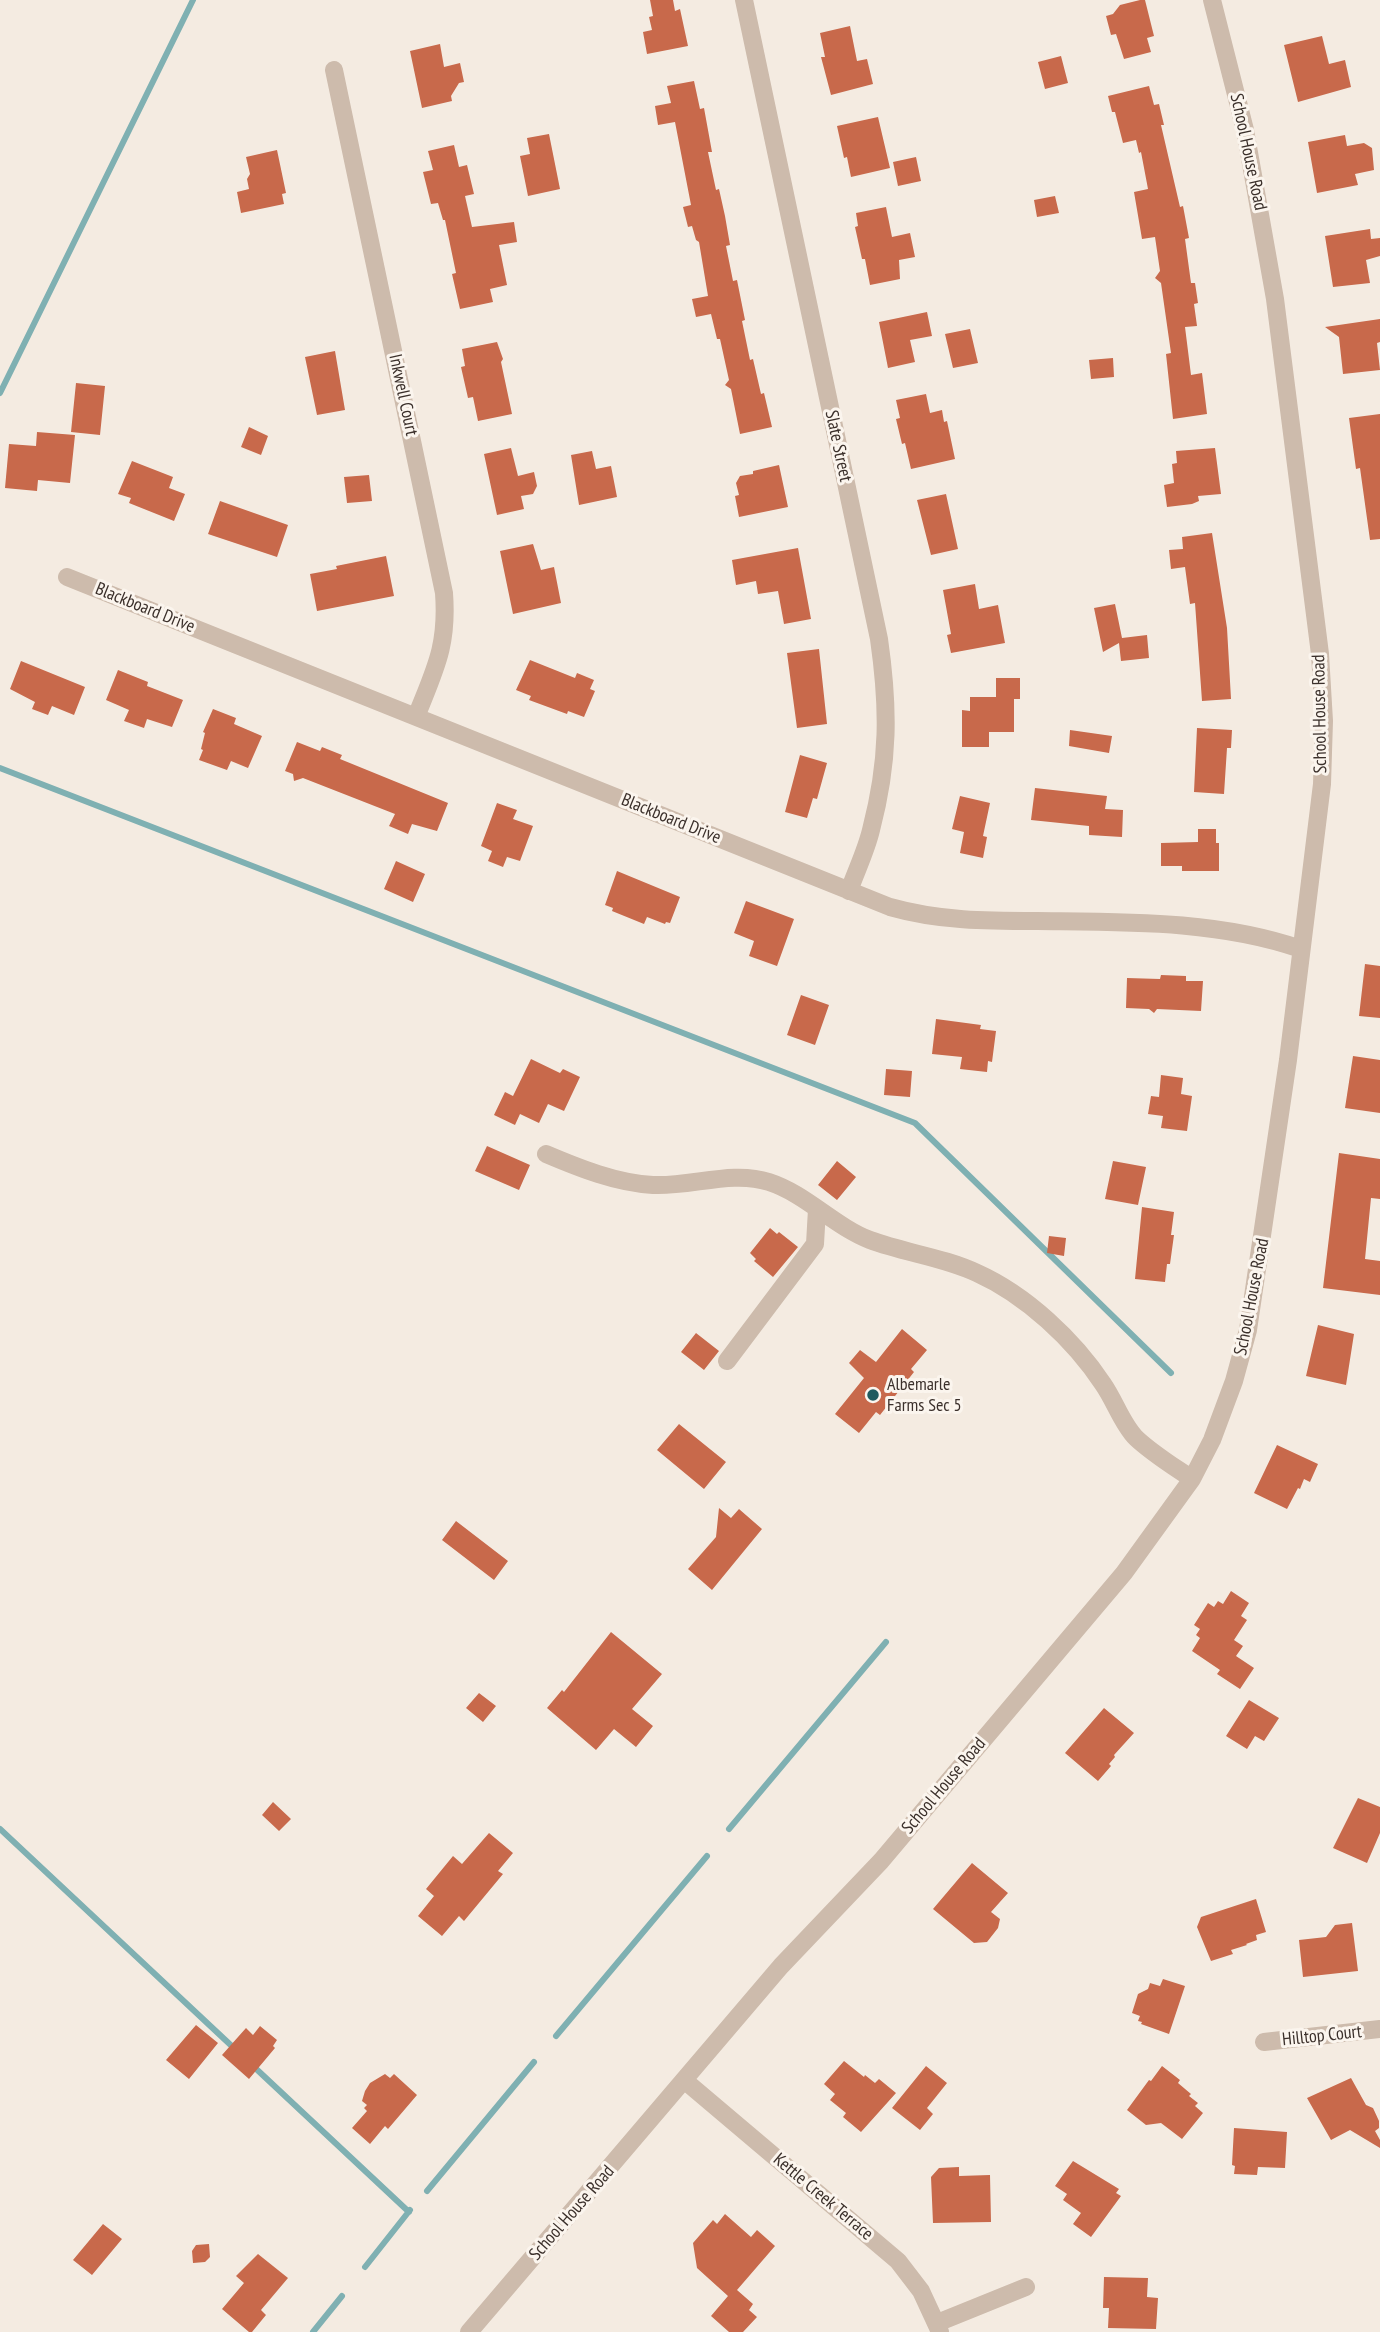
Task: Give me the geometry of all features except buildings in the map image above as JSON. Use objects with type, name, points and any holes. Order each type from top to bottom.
[{"type":"street","name":"Slate Street","points":[[744,0],[876,625],[886,688],[887,737],[884,770],[871,833],[849,891]]},
{"type":"street","name":"School House Road","points":[[470,2332],[781,1966],[881,1861],[1124,1573],[1192,1479],[1221,1419],[1234,1381],[1248,1331],[1276,1150],[1322,784],[1324,721],[1320,654],[1275,299],[1245,130],[1212,0]]},
{"type":"street","name":"Inkwell Court","points":[[334,70],[444,593],[446,617],[441,656],[416,717]]},
{"type":"street","name":"Blackboard Drive","points":[[67,577],[890,907],[942,918],[1194,926],[1258,936],[1301,949]]},
{"type":"street","points":[[546,1154],[574,1166],[635,1183],[664,1185],[741,1178],[768,1181],[870,1240],[977,1273],[1029,1307],[1066,1337],[1087,1359],[1134,1436],[1192,1479]]},
{"type":"street","points":[[727,1361],[815,1244],[817,1209]]},
{"type":"street","name":"Hilltop Court","points":[[1264,2042],[1380,2029]]},
{"type":"street","name":"Kettle Creek Terrace","points":[[684,2080],[898,2261],[920,2291],[939,2328]]},
{"type":"street","points":[[939,2328],[1026,2287]]},
{"type":"waterway","points":[[0,393],[193,0]]},
{"type":"waterway","points":[[0,768],[915,1123],[1171,1373]]},
{"type":"waterway","points":[[729,1829],[886,1642]]},
{"type":"waterway","points":[[0,1829],[236,2050]]},
{"type":"waterway","points":[[556,2036],[707,1856]]},
{"type":"waterway","points":[[427,2191],[534,2062]]},
{"type":"waterway","points":[[252,2065],[409,2212]]},
{"type":"waterway","points":[[365,2267],[410,2210]]},
{"type":"waterway","points":[[313,2332],[342,2296]]},
{"type":"place","name":"Albemarle Farms Sec 5","points":[[873,1395]]}]
